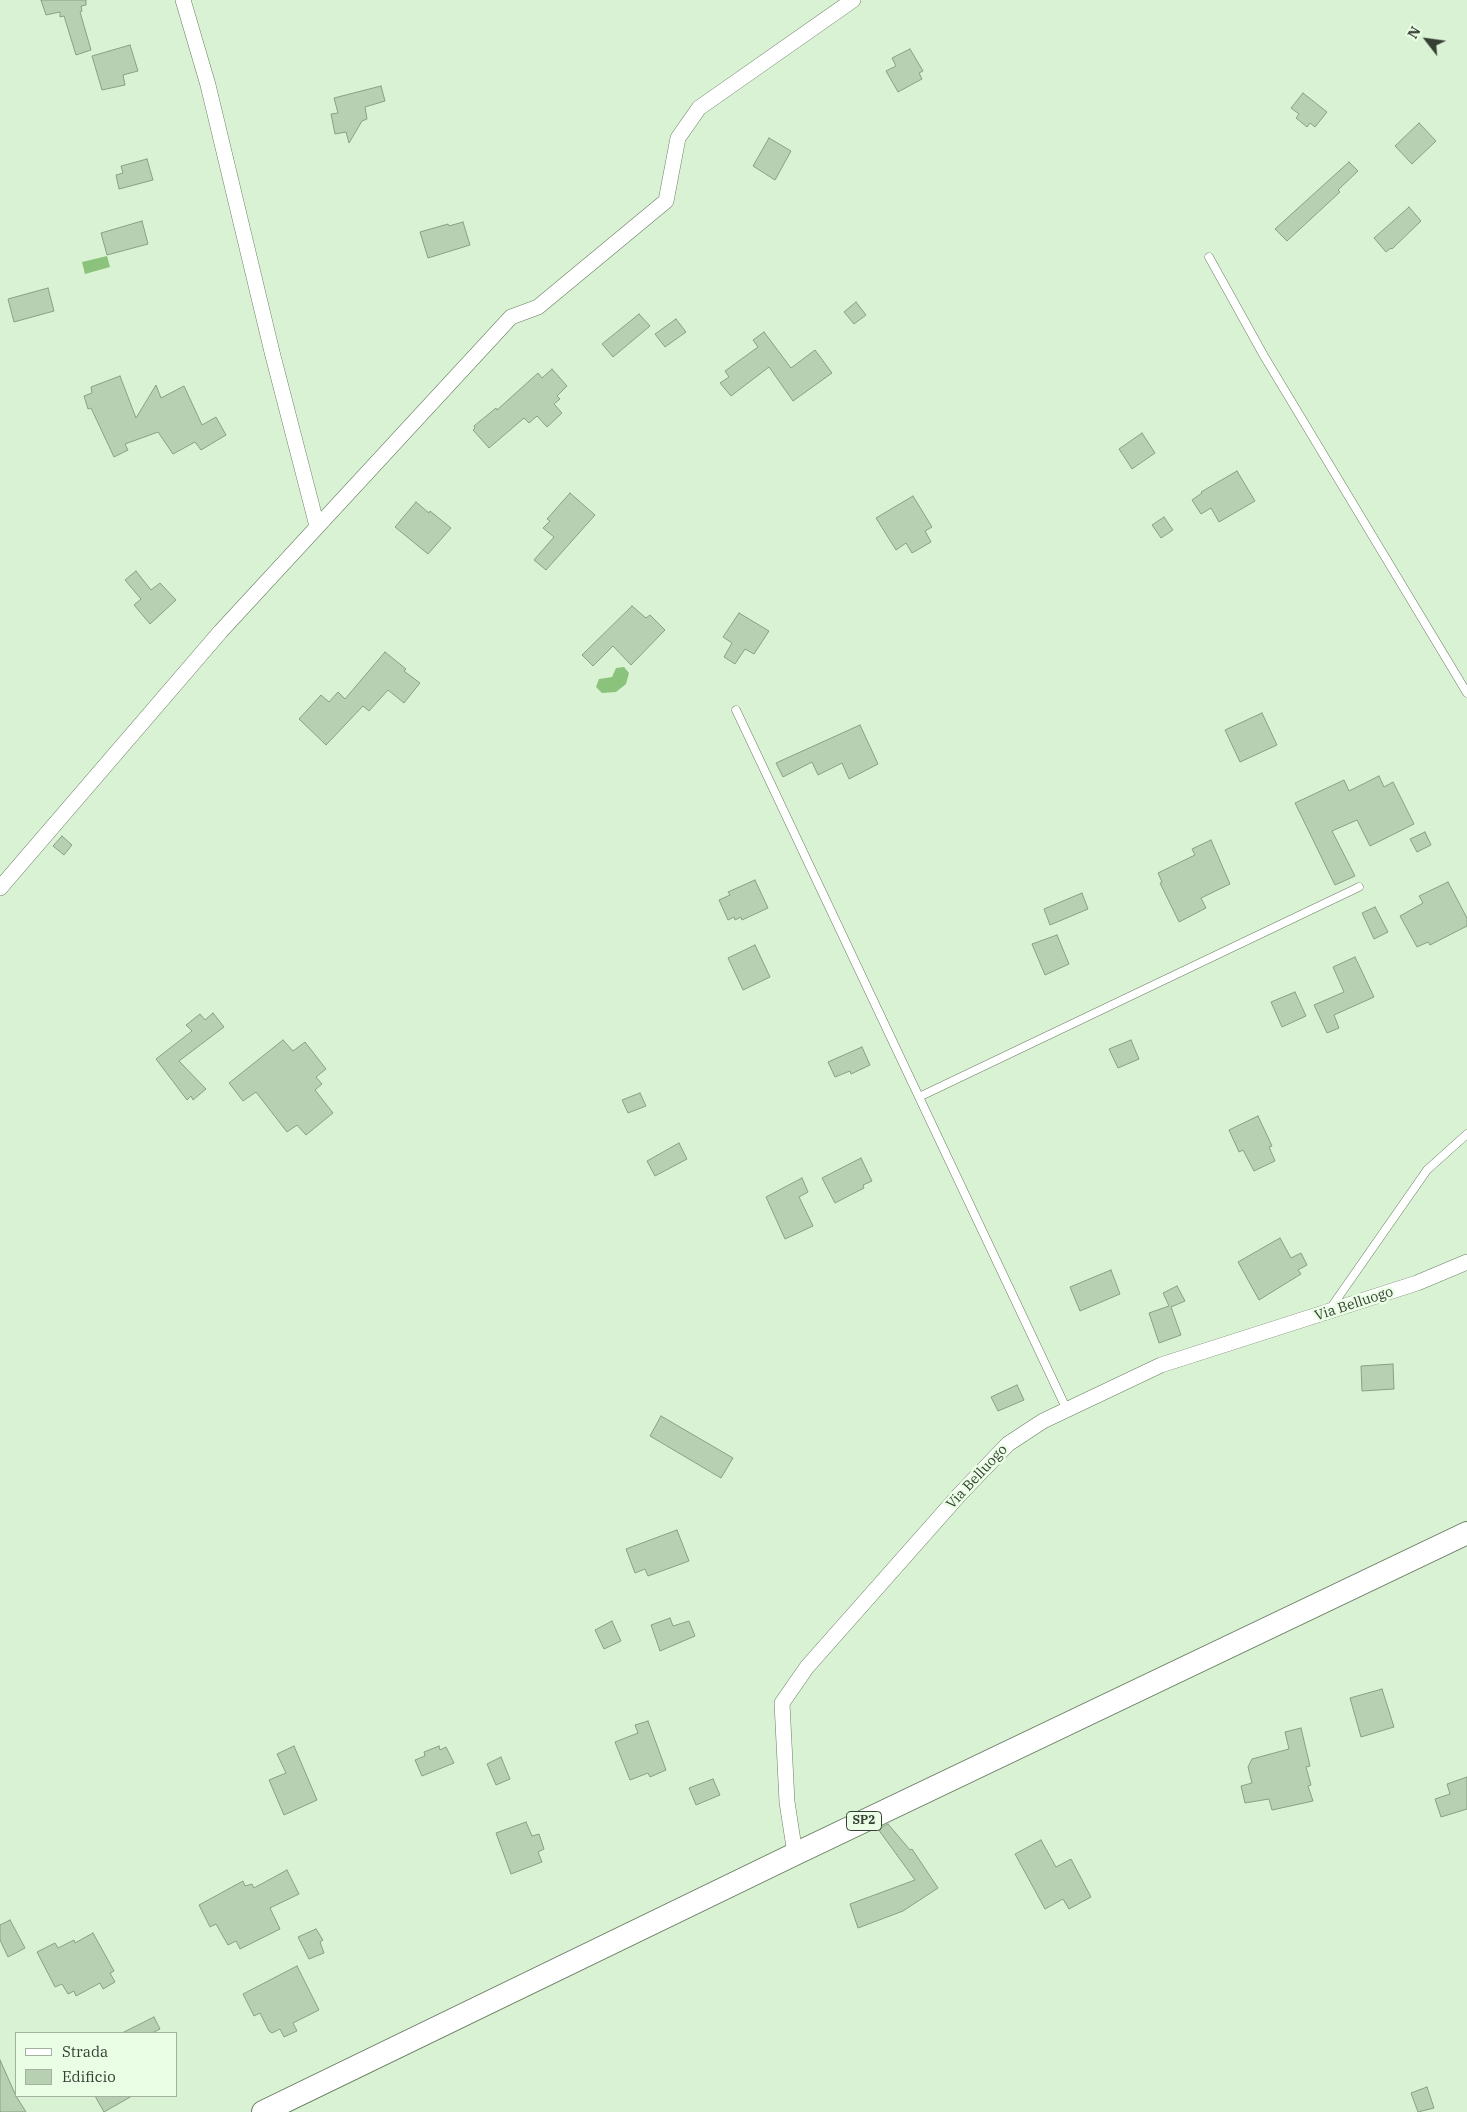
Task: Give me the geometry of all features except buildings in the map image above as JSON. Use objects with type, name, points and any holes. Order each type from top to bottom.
[{"type":"main road","name":"SP2","points":[[263,2112],[795,1854],[1467,1533]]},
{"type":"street","points":[[184,0],[208,85],[269,342],[317,526]]},
{"type":"street","points":[[0,888],[221,631],[512,317],[538,307],[666,201],[678,138],[699,108],[853,0]]},
{"type":"street","name":"Via Belluogo","points":[[795,1854],[787,1802],[782,1703],[807,1667],[960,1494],[1008,1444],[1043,1421],[1161,1366],[1417,1283],[1467,1262]]},
{"type":"lane","points":[[1209,257],[1264,356],[1467,693]]},
{"type":"lane","points":[[736,710],[1067,1410]]},
{"type":"lane","points":[[919,1097],[1359,887]]},
{"type":"lane","points":[[1327,1312],[1427,1170],[1467,1134]]},
{"type":"shaded area","points":[[107,256],[110,267],[85,274],[82,262]]},
{"type":"shaded area","points":[[624,667],[629,673],[626,684],[616,692],[602,693],[596,687],[599,679],[612,677],[616,668]]}]
